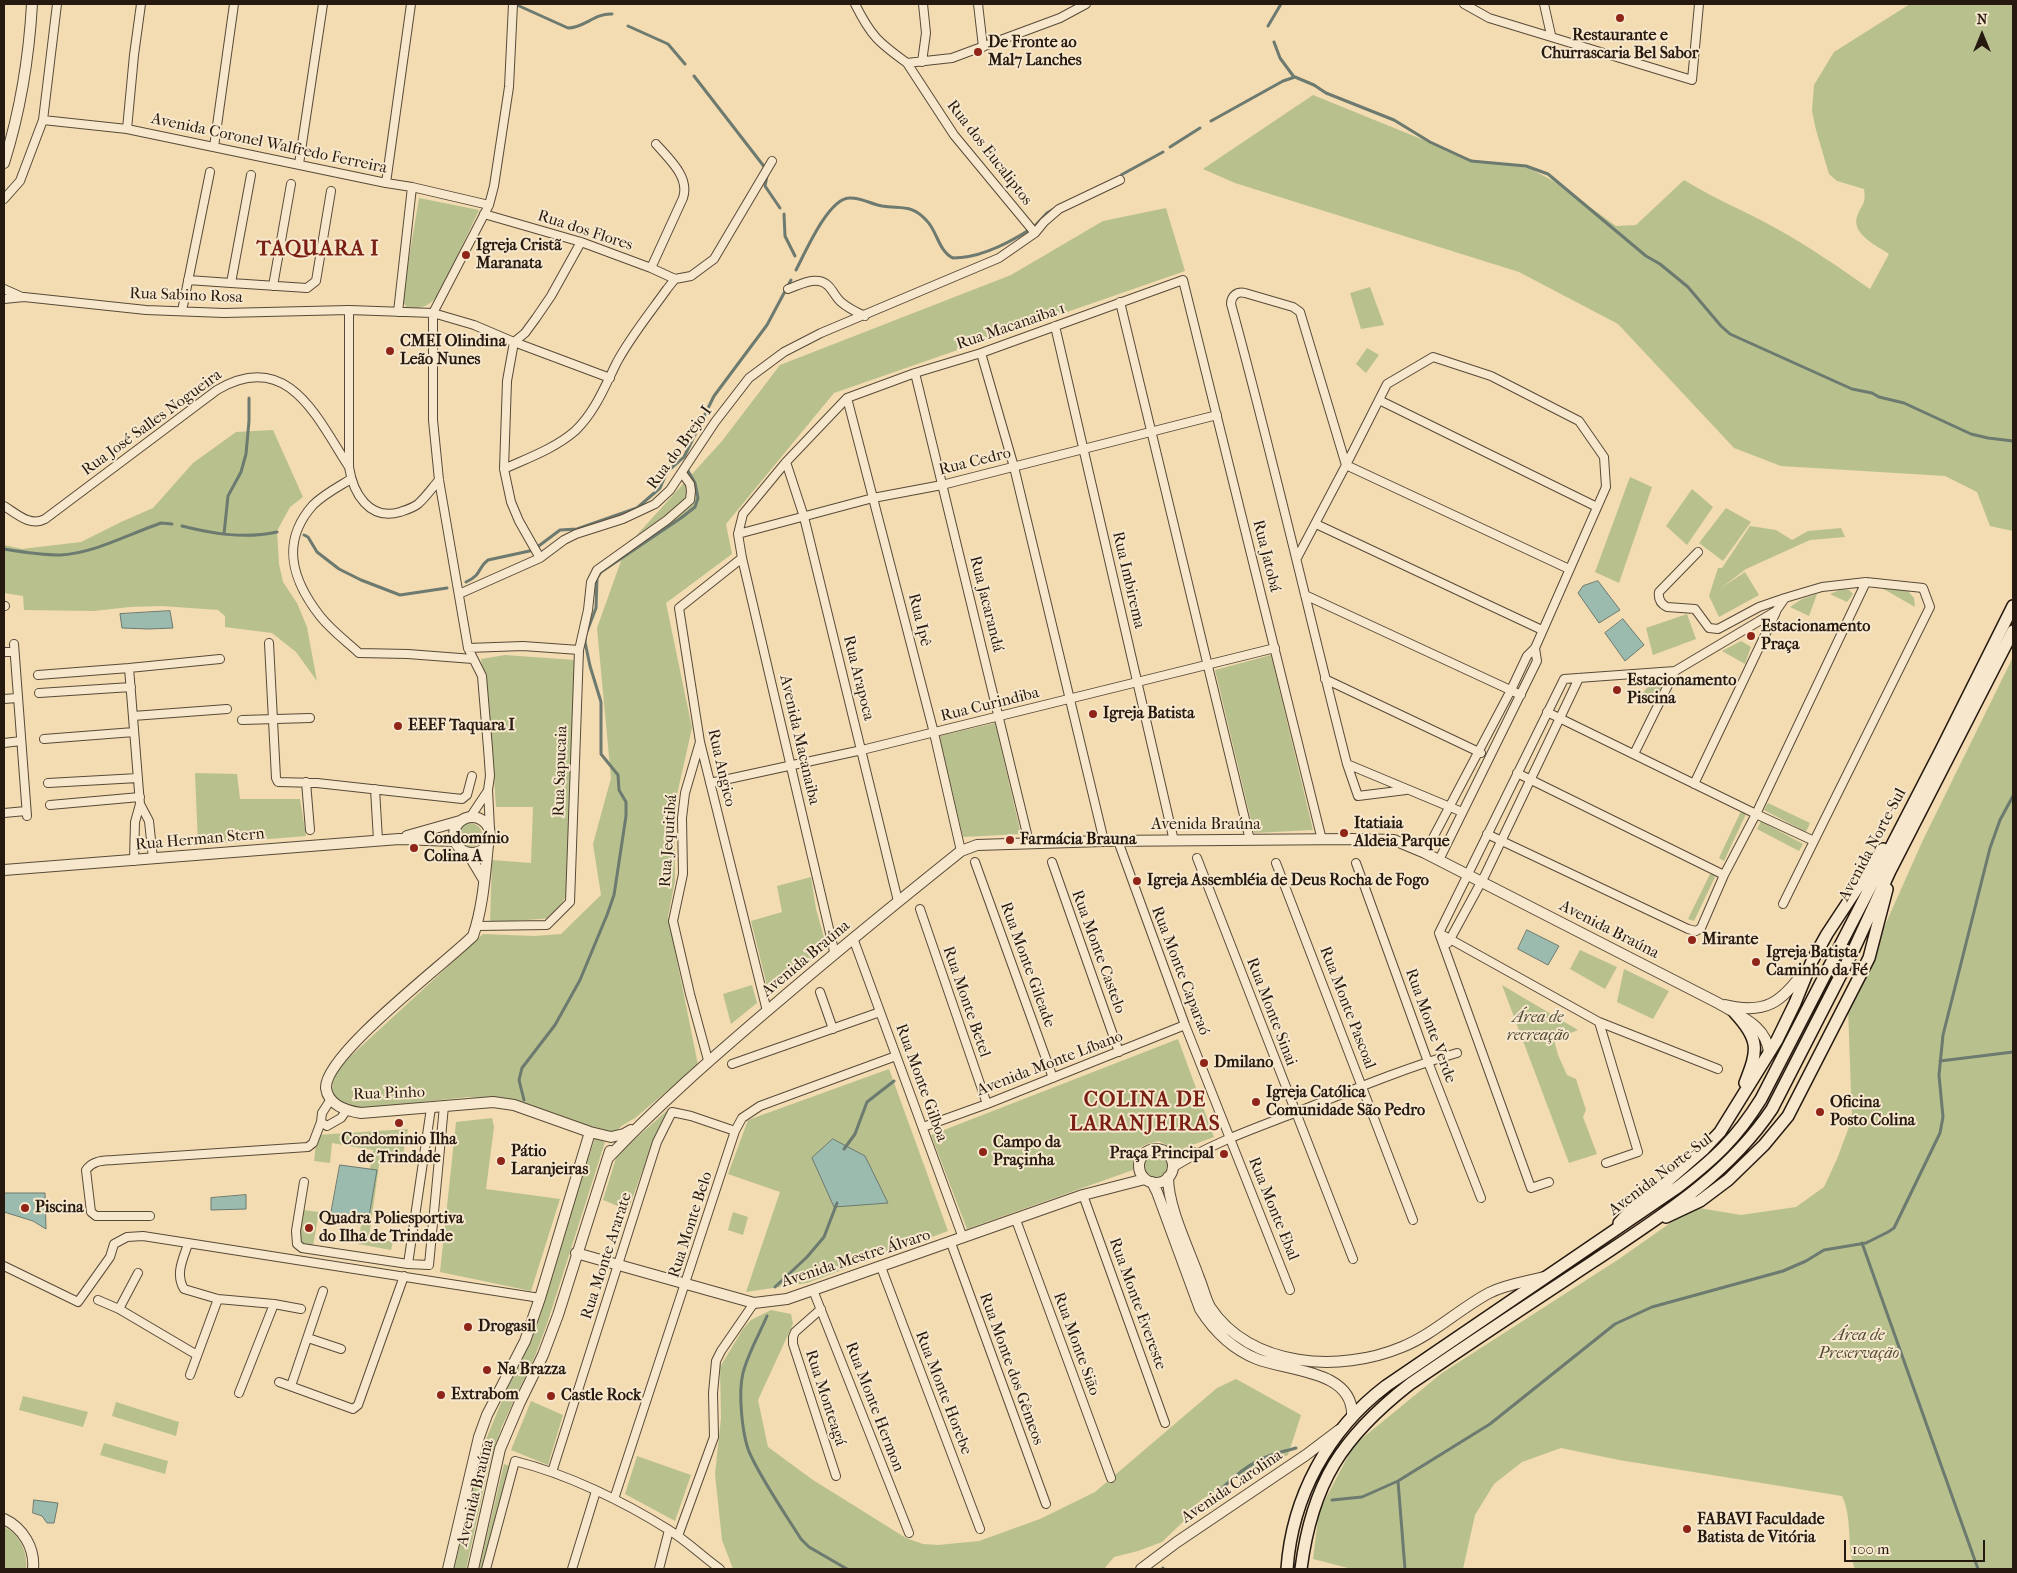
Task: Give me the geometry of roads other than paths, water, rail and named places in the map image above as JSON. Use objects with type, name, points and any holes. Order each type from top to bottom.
[{"type":"main road","name":"Avenida Norte-Sul","points":[[1287,1569],[1291,1537],[1303,1496],[1320,1459],[1352,1416],[1386,1386],[1678,1188],[1714,1158],[1738,1134],[1756,1107],[1907,816],[2013,606]]},
{"type":"main road","name":"Avenida Norte-Sul","points":[[1301,1569],[1306,1535],[1319,1493],[1329,1470],[1359,1428],[1410,1384],[1646,1226],[1693,1192],[1726,1165],[1750,1139],[1768,1115],[1858,941],[1890,871],[2013,631]]},
{"type":"main road","points":[[1604,1238],[1632,1209],[1704,1149],[1720,1132],[1769,1053],[1789,1016],[1821,944],[1868,869],[1907,816]]},
{"type":"main road","points":[[1646,1226],[1684,1210],[1714,1191],[1758,1151],[1788,1116],[1869,958],[1898,858]]},
{"type":"main road","points":[[1821,944],[1836,933],[1864,944],[1866,950],[1858,970],[1858,980]]},
{"type":"main road","points":[[1730,1117],[1748,1075],[1755,1050],[1753,1037],[1735,1013]]},
{"type":"main road","points":[[1769,1053],[1765,1068],[1749,1096],[1750,1102],[1778,1120],[1788,1116]]},
{"type":"street","points":[[4,163],[26,65],[32,4]]},
{"type":"street","points":[[4,199],[20,181],[43,120],[57,4]]},
{"type":"street","points":[[128,129],[134,55],[141,4]]},
{"type":"street","points":[[214,147],[234,4]]},
{"type":"street","points":[[299,164],[323,4]]},
{"type":"street","points":[[386,183],[411,4]]},
{"type":"street","points":[[468,853],[480,851],[488,844],[490,837],[488,790],[490,776],[482,676],[468,648],[439,480],[433,420],[433,313],[489,205],[498,165],[509,87],[513,4]]},
{"type":"street","points":[[856,4],[863,21],[874,37],[884,47],[907,63],[952,58],[1060,18],[1086,4]]},
{"type":"street","points":[[922,62],[926,33],[923,4]]},
{"type":"street","points":[[978,4],[983,47]]},
{"type":"street","points":[[1464,4],[1489,18],[1551,35],[1692,80],[1699,4]]},
{"type":"street","points":[[1544,4],[1551,35]]},
{"type":"street","name":"Rua dos Eucaliptos","points":[[907,63],[954,135],[1034,233]]},
{"type":"street","name":"Avenida Coronel Walfredo Ferreira","points":[[43,120],[128,129],[412,187],[489,205]]},
{"type":"street","points":[[651,268],[683,198],[685,188],[682,178],[656,144]]},
{"type":"street","points":[[504,469],[560,442],[586,419],[625,350],[675,279],[691,276],[714,260],[772,161]]},
{"type":"street","points":[[182,311],[210,172]]},
{"type":"street","points":[[231,282],[251,175]]},
{"type":"street","name":"Rua do Brejo I","points":[[459,594],[540,558],[564,540],[576,534],[623,519],[655,504],[670,490],[715,422],[749,378],[798,343],[999,258],[1034,233],[1059,209],[1120,180]]},
{"type":"street","points":[[273,286],[291,184]]},
{"type":"street","points":[[398,312],[412,187]]},
{"type":"street","points":[[188,280],[307,288],[316,281],[331,191]]},
{"type":"street","name":"Rua dos Flores","points":[[484,214],[581,242],[675,279]]},
{"type":"street","points":[[540,558],[511,502],[504,469],[507,388],[514,342],[525,333],[551,296],[581,242]]},
{"type":"street","name":"Rua Macanaiba 1","points":[[847,398],[915,373],[981,353],[1183,280]]},
{"type":"street","name":"Rua Jatobá","points":[[1183,280],[1322,840]]},
{"type":"street","points":[[788,289],[819,281],[833,290],[839,300],[851,310],[865,316]]},
{"type":"street","name":"Rua Sabino Rosa","points":[[4,289],[24,298]]},
{"type":"street","points":[[1408,790],[1358,796],[1347,764],[1325,679],[1264,424],[1231,304],[1235,294],[1245,293],[1293,306],[1300,312],[1346,465],[1569,569]]},
{"type":"street","name":"Rua Sabino Rosa","points":[[4,299],[24,298],[146,310],[224,313],[349,310],[433,313]]},
{"type":"street","points":[[1120,302],[1250,840]]},
{"type":"street","points":[[349,310],[349,467],[354,488],[368,508],[379,513],[393,514],[417,505],[439,480]]},
{"type":"street","points":[[433,313],[474,325],[610,378]]},
{"type":"street","name":"Rua Imbirema","points":[[1055,326],[1174,841]]},
{"type":"street","points":[[981,353],[1014,467],[1104,841]]},
{"type":"street","points":[[1296,558],[1316,524],[1387,384],[1432,357],[1491,376],[1579,421],[1604,458],[1606,488],[1535,648],[1527,656],[1511,690],[1424,853]]},
{"type":"street","name":"Rua Jacarandá","points":[[915,373],[1029,842]]},
{"type":"street","name":"Rua José Salles Nogueira","points":[[4,506],[25,519],[35,522],[40,521],[217,390],[242,378],[273,379],[288,386],[315,411],[349,467]]},
{"type":"street","points":[[738,534],[742,514],[786,462],[847,398]]},
{"type":"street","name":"Rua Ipê","points":[[847,398],[934,733],[961,851]]},
{"type":"street","points":[[1379,400],[1597,507]]},
{"type":"street","name":"Rua Cedro","points":[[738,534],[873,498],[942,485],[1217,415]]},
{"type":"street","name":"Rua Arapoca","points":[[786,462],[804,517],[898,901]]},
{"type":"street","name":"Rua Sapucaia","points":[[477,926],[546,925],[570,902],[580,650],[588,610],[591,582],[597,570],[667,520],[690,500],[690,484],[682,473]]},
{"type":"street","points":[[351,480],[328,493],[314,505],[293,541],[294,563],[300,581],[321,617],[359,653],[408,654],[473,659]]},
{"type":"street","points":[[1316,524],[1542,630]]},
{"type":"street","name":"Avenida Macanaiba","points":[[738,534],[834,953]]},
{"type":"street","points":[[1698,552],[1659,592],[1658,597],[1663,605],[1696,609],[1709,628],[1718,629],[1759,607],[1822,587],[1866,582],[1922,588],[1930,606],[1783,904]]},
{"type":"street","name":"Rua Angico","points":[[742,558],[678,608],[700,742],[766,1011]]},
{"type":"street","points":[[1487,834],[1688,929],[1696,931],[1701,928],[1724,875],[1756,814],[1866,582]]},
{"type":"street","points":[[1305,595],[1521,695]]},
{"type":"street","points":[[1694,784],[1776,611],[1785,598]]},
{"type":"street","points":[[1549,1182],[1531,1188],[1443,949],[1439,933],[1564,678],[1675,672],[1776,611]]},
{"type":"street","points":[[269,643],[277,780],[280,782],[306,782],[462,798],[467,795],[472,776]]},
{"type":"street","points":[[468,648],[524,646],[580,650]]},
{"type":"street","points":[[4,652],[14,648],[27,814],[4,813]]},
{"type":"street","name":"Rua Curindiba","points":[[710,783],[934,733],[1275,648]]},
{"type":"street","points":[[1439,860],[1521,695],[1536,661],[1535,648]]},
{"type":"street","points":[[38,675],[220,659]]},
{"type":"street","points":[[129,668],[140,800],[135,822],[134,860]]},
{"type":"street","points":[[1634,754],[1675,672]]},
{"type":"street","points":[[1443,949],[1451,939],[1481,882],[1579,678]]},
{"type":"street","points":[[1325,679],[1490,757]]},
{"type":"street","points":[[39,693],[131,688]]},
{"type":"street","points":[[4,700],[17,698]]},
{"type":"street","points":[[133,716],[227,708]]},
{"type":"street","points":[[1547,712],[1814,841]]},
{"type":"street","points":[[242,720],[310,718]]},
{"type":"street","points":[[44,739],[134,732]]},
{"type":"street","points":[[4,743],[21,741]]},
{"type":"street","name":"Rua Jequitibá","points":[[700,742],[685,793],[682,818],[682,874],[680,893],[673,915],[690,994],[708,1060]]},
{"type":"street","points":[[1347,764],[1462,812]]},
{"type":"street","points":[[1517,773],[1724,875]]},
{"type":"street","points":[[48,784],[138,778]]},
{"type":"street","points":[[306,782],[310,830]]},
{"type":"street","points":[[375,789],[378,840]]},
{"type":"street","points":[[484,880],[468,853],[462,850],[455,841],[454,832],[460,821],[471,816],[488,790]]},
{"type":"street","points":[[50,805],[140,800]]},
{"type":"street","points":[[140,800],[149,821],[153,859]]},
{"type":"street","points":[[471,816],[484,821],[490,830]]},
{"type":"street","name":"Rua Herman Stern","points":[[399,839],[460,821]]},
{"type":"street","name":"Rua Herman Stern","points":[[4,870],[378,840],[455,841]]},
{"type":"street","name":"Avenida Braúna","points":[[473,1569],[500,1449],[520,1402],[544,1355],[608,1158],[638,1125],[708,1060],[834,953],[961,851],[977,845],[1029,842],[1394,840],[1467,874],[1718,1003],[1757,1027],[1767,1042],[1769,1053]]},
{"type":"street","name":"Rua Monte Caparaó","points":[[1118,841],[1185,1025],[1230,1138]]},
{"type":"street","name":"Rua Pinho","points":[[488,844],[477,926],[473,936],[360,1036],[331,1070],[326,1086],[331,1100],[346,1111],[361,1113],[503,1103],[590,1132],[611,1137]]},
{"type":"street","name":"Rua Monte Sinai","points":[[1197,858],[1353,1259]]},
{"type":"street","name":"Rua Monte Gileade","points":[[974,862],[1053,1078]]},
{"type":"street","name":"Rua Monte Castelo","points":[[1052,862],[1119,1052]]},
{"type":"street","name":"Rua Monte Pascoal","points":[[1276,863],[1413,1220]]},
{"type":"street","name":"Rua Monte Verde","points":[[1356,863],[1428,1062],[1481,1198]]},
{"type":"street","name":"Rua Monte Betel","points":[[920,909],[987,1104]]},
{"type":"street","points":[[1439,933],[1599,1022],[1718,1069]]},
{"type":"street","name":"Rua Monte Gilboa","points":[[853,938],[963,1238]]},
{"type":"street","name":"Avenida Braúna","points":[[1718,1003],[1749,1008],[1766,1007],[1774,1004],[1786,995],[1812,961]]},
{"type":"street","points":[[820,992],[833,1029]]},
{"type":"street","points":[[732,1064],[880,1012]]},
{"type":"street","points":[[1599,1022],[1638,1152],[1606,1164]]},
{"type":"street","name":"Avenida Monte Líbano","points":[[923,1127],[987,1104],[1185,1025]]},
{"type":"street","points":[[1352,1416],[1352,1406],[1348,1397],[1328,1379],[1256,1359],[1224,1339],[1211,1326],[1200,1309],[1164,1210],[1139,1169],[1141,1157],[1150,1150],[1160,1150],[1170,1156],[1199,1151],[1362,1086],[1457,1053]]},
{"type":"street","name":"Rua Monte Belo","points":[[614,1499],[686,1285],[735,1131],[742,1118],[760,1106],[896,1056]]},
{"type":"street","points":[[324,1124],[322,1113],[331,1100]]},
{"type":"street","points":[[304,1182],[296,1231],[296,1244],[302,1248],[426,1266],[430,1263],[444,1106]]},
{"type":"street","points":[[408,1264],[431,1108]]},
{"type":"street","points":[[150,1216],[96,1216],[91,1212],[86,1170],[89,1165],[95,1162],[114,1160],[308,1147],[313,1143],[324,1124],[340,1118],[346,1111]]},
{"type":"street","name":"Rua Monte Ararate","points":[[552,1472],[657,1142],[672,1112],[691,1116],[735,1131]]},
{"type":"street","name":"Avenida Braúna","points":[[611,1137],[624,1134],[638,1125]]},
{"type":"street","name":"Avenida Braúna","points":[[448,1569],[479,1437],[491,1408],[525,1341],[540,1298],[590,1132]]},
{"type":"street","points":[[608,1158],[612,1142],[611,1137]]},
{"type":"street","name":"Rua Monte Ebal","points":[[1230,1138],[1290,1290]]},
{"type":"street","points":[[1148,1181],[1160,1182],[1199,1151]]},
{"type":"street","points":[[1170,1156],[1170,1199],[1209,1305],[1231,1331],[1259,1350],[1318,1362],[1350,1362],[1377,1357],[1418,1340],[1489,1293],[1507,1286],[1547,1277]]},
{"type":"street","name":"Avenida Mestre Álvaro","points":[[1112,1186],[1139,1169]]},
{"type":"street","name":"Avenida Mestre Álvaro","points":[[576,1253],[754,1304],[787,1299],[1083,1195],[1112,1186],[1148,1181]]},
{"type":"street","name":"Rua Monte Evereste","points":[[1083,1195],[1165,1423]]},
{"type":"street","name":"Rua Monte Sião","points":[[1016,1220],[1111,1478]]},
{"type":"street","points":[[4,1266],[78,1302],[110,1258],[114,1244],[120,1239],[143,1236],[540,1298]]},
{"type":"street","name":"Rua Monte dos Gêmeos","points":[[950,1243],[1046,1504]]},
{"type":"street","points":[[188,1244],[179,1274],[180,1282],[184,1289],[218,1299],[274,1304],[301,1309]]},
{"type":"street","name":"Rua Monte Horebe","points":[[881,1267],[980,1529]]},
{"type":"street","points":[[119,1309],[138,1273]]},
{"type":"street","points":[[279,1382],[352,1409],[356,1408],[404,1276]]},
{"type":"street","name":"Rua Monte Hermon","points":[[814,1290],[909,1533]]},
{"type":"street","points":[[292,1386],[323,1291]]},
{"type":"street","points":[[190,1375],[218,1299]]},
{"type":"street","points":[[98,1300],[119,1309],[197,1355]]},
{"type":"street","points":[[239,1393],[274,1304]]},
{"type":"street","points":[[678,1536],[714,1437],[713,1386],[716,1361],[721,1350],[754,1304]]},
{"type":"street","name":"Rua Monteagá","points":[[821,1309],[795,1332],[793,1344],[836,1476]]},
{"type":"street","points":[[308,1338],[341,1349]]},
{"type":"street","name":"Avenida Carolina","points":[[1141,1569],[1176,1542],[1340,1430]]},
{"type":"street","points":[[486,1569],[515,1461],[552,1472],[614,1499],[669,1530],[720,1569]]},
{"type":"street","points":[[572,1569],[596,1491]]},
{"type":"street","points":[[4,1519],[14,1524],[24,1536],[31,1550],[33,1569]]},
{"type":"street","points":[[659,1569],[669,1530]]},
{"type":"waterway","points":[[1268,26],[1281,4]]},
{"type":"waterway","points":[[517,5],[568,28],[579,26],[606,14],[612,14]]},
{"type":"waterway","points":[[628,26],[668,44],[685,64]]},
{"type":"waterway","points":[[1274,42],[1280,58],[1294,77]]},
{"type":"waterway","points":[[694,76],[766,169]]},
{"type":"waterway","points":[[1211,121],[1283,81],[1295,77],[1314,85],[1326,93],[1394,120],[1430,142],[1471,161],[1526,166],[1548,174],[1646,256],[1660,264],[1688,287],[1730,334],[1852,389],[1904,403],[1971,434],[2013,441]]},
{"type":"waterway","points":[[1170,147],[1200,128]]},
{"type":"waterway","points":[[1121,175],[1163,152]]},
{"type":"waterway","points":[[767,176],[765,186],[780,208]]},
{"type":"waterway","points":[[796,270],[825,217],[833,207],[849,198],[882,206],[906,208],[916,212],[930,225],[944,251],[953,258],[983,253],[1029,230]]},
{"type":"waterway","points":[[1033,228],[1047,213],[1059,206]]},
{"type":"waterway","points":[[784,214],[785,236],[795,256]]},
{"type":"waterway","points":[[536,548],[560,530],[577,529],[637,508],[660,488],[667,472],[684,457],[714,396],[767,325],[791,280]]},
{"type":"waterway","points":[[224,534],[228,496],[241,472],[246,454],[249,398]]},
{"type":"waterway","points":[[524,1100],[519,1080],[522,1068],[555,1025],[580,980],[607,915],[614,895],[626,816],[626,802],[619,790],[618,775],[601,754],[601,702],[585,642],[586,634],[596,608],[597,578],[601,572],[695,507],[698,498],[695,483],[687,469]]},
{"type":"waterway","points":[[4,549],[47,554],[73,554],[108,544],[161,523],[172,524]]},
{"type":"waterway","points":[[182,526],[229,535],[277,532]]},
{"type":"waterway","points":[[304,535],[308,537],[317,552],[339,569],[400,595],[447,588]]},
{"type":"waterway","points":[[466,582],[478,574],[488,560],[534,550]]},
{"type":"waterway","points":[[1332,1500],[1362,1497],[1398,1481],[1490,1424],[1615,1324],[1652,1307],[1783,1271],[1806,1261],[1824,1250],[1866,1243],[1894,1228],[1940,1133],[1943,1117],[1939,1075],[1943,1035],[1990,848],[2000,820],[2013,796]]},
{"type":"waterway","points":[[1940,1061],[2013,1052]]},
{"type":"waterway","points":[[844,1149],[855,1134],[867,1102],[894,1081]]},
{"type":"waterway","points":[[775,1287],[807,1257],[824,1237],[837,1203]]},
{"type":"waterway","points":[[1862,1243],[1978,1569]]},
{"type":"waterway","points":[[767,1316],[743,1373],[741,1392],[742,1415],[748,1448],[762,1477],[801,1539],[809,1547],[847,1569]]},
{"type":"waterway","points":[[1208,1503],[1227,1483],[1249,1466],[1269,1456],[1296,1448]]},
{"type":"waterway","points":[[1398,1481],[1405,1569]]},
{"type":"place","name":"Restaurante e Churrascaria Bel Sabor","points":[[1620,18]]},
{"type":"place","name":"De Fronte ao Mal7 Lanches","points":[[978,52]]},
{"type":"place","name":"Igreja Cristã Maranata","points":[[466,255]]},
{"type":"place","name":"CMEI Olindina Leão Nunes","points":[[390,351]]},
{"type":"place","name":"Estacionamento Praça","points":[[1751,636]]},
{"type":"place","name":"Estacionamento Piscina","points":[[1617,690]]},
{"type":"place","name":"Igreja Batista","points":[[1093,714]]},
{"type":"place","name":"EEEF Taquara I","points":[[398,726]]},
{"type":"place","name":"Itatiaia Aldeia Parque","points":[[1344,833]]},
{"type":"place","name":"Farmácia Brauna","points":[[1010,840]]},
{"type":"place","name":"Condomínio Colina A","points":[[414,848]]},
{"type":"place","name":"Igreja Assembléia de Deus Rocha de Fogo","points":[[1137,881]]},
{"type":"place","name":"Mirante","points":[[1692,940]]},
{"type":"place","name":"Igreja Batista Caminho da Fé","points":[[1756,962]]},
{"type":"place","name":"Dmilano","points":[[1204,1063]]},
{"type":"place","name":"Igreja Católica Comunidade São Pedro","points":[[1256,1102]]},
{"type":"place","name":"Oficina Posto Colina","points":[[1820,1112]]},
{"type":"place","name":"Condominio Ilha de Trindade","points":[[399,1123]]},
{"type":"place","name":"Campo da Praçinha","points":[[983,1152]]},
{"type":"place","name":"Praça Principal","points":[[1224,1154]]},
{"type":"place","name":"Pátio Laranjeiras","points":[[501,1161]]},
{"type":"place","name":"Piscina","points":[[25,1208]]},
{"type":"place","name":"Quadra Poliesportiva do Ilha de Trindade","points":[[309,1228]]},
{"type":"place","name":"Drogasil","points":[[468,1327]]},
{"type":"place","name":"Na Brazza","points":[[487,1370]]},
{"type":"place","name":"Extrabom","points":[[441,1395]]},
{"type":"place","name":"Castle Rock","points":[[551,1396]]},
{"type":"place","name":"FABAVI Faculdade Batista de Vitória","points":[[1687,1529]]},
{"type":"district","name":"TAQUARA I","points":[[318,250]]},
{"type":"district","name":"COLINA DE LARANJEIRAS","points":[[1145,1113]]},
{"type":"park label","name":"Área de recreação","points":[[1538,1027]]},
{"type":"park label","name":"Área de Preservação","points":[[1859,1345]]}]
